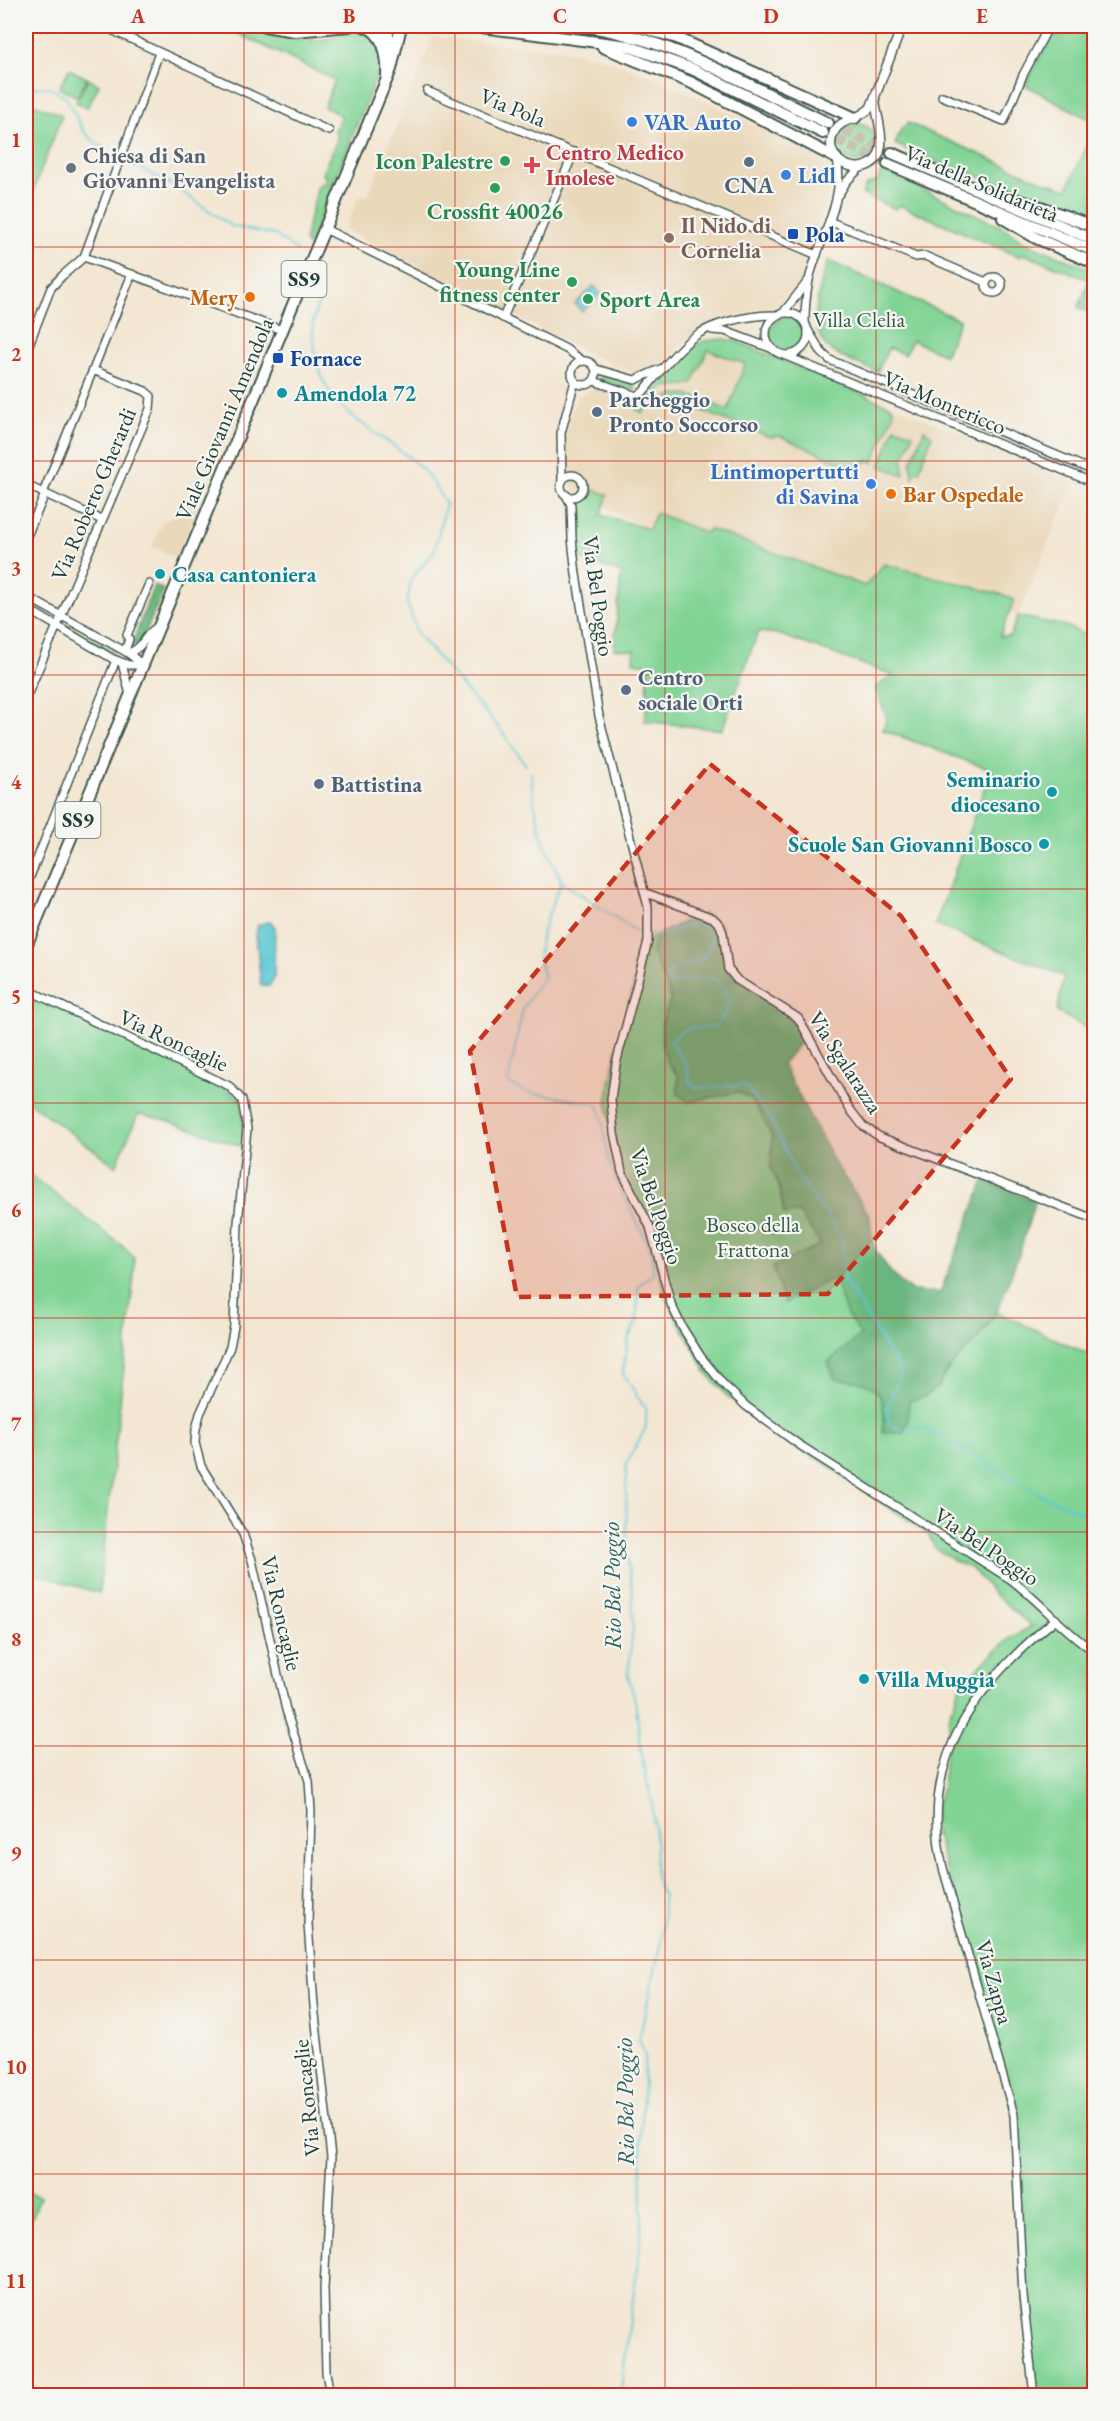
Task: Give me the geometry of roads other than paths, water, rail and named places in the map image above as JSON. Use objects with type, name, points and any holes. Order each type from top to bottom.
[{"type":"main road","points":[[264,26],[295,31],[349,26]]},
{"type":"main road","points":[[364,26],[375,30],[383,44],[387,78]]},
{"type":"main road","points":[[385,26],[391,39],[394,59]]},
{"type":"main road","name":"Viale Giovanni Amendola","points":[[130,694],[387,78],[394,59],[401,26]]},
{"type":"main road","points":[[474,26],[628,45],[692,69],[825,128],[686,54],[641,37],[582,26]]},
{"type":"main road","points":[[636,26],[677,38],[856,118]]},
{"type":"main road","points":[[553,36],[593,44],[654,66],[692,83],[837,158]]},
{"type":"main road","name":"Via della Solidarietà","points":[[1095,240],[956,181],[890,158],[986,205],[1095,251]]},
{"type":"main road","points":[[956,181],[1044,207],[1095,227]]},
{"type":"main road","points":[[986,205],[1036,238],[1095,263]]},
{"type":"main road","name":"SS9","points":[[26,946],[130,694]]},
{"type":"street","points":[[103,26],[329,131]]},
{"type":"street","points":[[706,331],[725,331],[788,355],[801,350],[806,344],[809,279],[838,196],[840,177],[832,145],[834,132],[843,122],[864,115],[875,99],[902,26]]},
{"type":"street","points":[[942,96],[1004,122],[1023,75],[1049,26]]},
{"type":"street","points":[[26,352],[51,288],[84,257],[159,53]]},
{"type":"street","name":"Via Pola","points":[[427,92],[817,255]]},
{"type":"street","points":[[838,196],[861,168],[874,161],[879,155],[881,147],[875,99]]},
{"type":"street","points":[[856,118],[870,122],[879,132]]},
{"type":"street","points":[[503,318],[574,152]]},
{"type":"street","points":[[837,158],[848,167],[861,168]]},
{"type":"street","points":[[829,221],[916,257],[926,256],[986,282]]},
{"type":"street","points":[[325,228],[566,349],[583,361],[591,363],[596,369],[635,380],[643,386],[641,394]]},
{"type":"street","points":[[84,257],[282,330]]},
{"type":"street","points":[[26,538],[132,274]]},
{"type":"street","points":[[773,350],[766,338],[771,319],[780,314],[809,279]]},
{"type":"street","points":[[572,395],[583,385],[594,381],[632,395],[641,394],[692,339],[706,331],[754,317],[780,314],[795,314],[806,326]]},
{"type":"street","name":"Via Montericco","points":[[806,326],[822,353],[830,360],[1095,471]]},
{"type":"street","name":"Via Bel Poggio","points":[[566,349],[571,357],[574,368],[572,374],[575,381],[561,433],[561,488],[571,505],[576,574],[599,716],[646,893],[650,926],[616,1064],[611,1099],[614,1133],[622,1172],[650,1227],[671,1304],[701,1357],[723,1384],[746,1406],[798,1444],[1010,1579],[1030,1594],[1081,1642],[1095,1651]]},
{"type":"street","name":"Via Montericco","points":[[781,354],[1095,483]]},
{"type":"street","points":[[574,368],[583,361]]},
{"type":"street","points":[[635,380],[665,367]]},
{"type":"street","points":[[594,381],[596,369]]},
{"type":"street","name":"Via Roberto Gherardi","points":[[26,698],[150,409],[151,396],[146,391],[93,370]]},
{"type":"street","points":[[575,381],[583,385]]},
{"type":"street","points":[[562,465],[582,484],[579,494],[566,495]]},
{"type":"street","points":[[562,481],[569,475],[575,475]]},
{"type":"street","points":[[26,485],[102,520]]},
{"type":"street","name":"Via Bel Poggio","points":[[571,505],[579,494]]},
{"type":"street","points":[[126,652],[128,635],[148,584]]},
{"type":"street","points":[[26,596],[126,652],[142,665]]},
{"type":"street","points":[[26,608],[119,661],[134,666],[142,665]]},
{"type":"street","points":[[126,652],[140,647],[149,631],[159,626]]},
{"type":"street","points":[[119,661],[130,694]]},
{"type":"street","points":[[26,887],[119,661]]},
{"type":"street","name":"Via Sgalarazza","points":[[646,893],[704,913],[720,925],[728,969],[737,980],[798,1018],[849,1108],[863,1126],[880,1137],[1095,1219]]},
{"type":"street","name":"Via Roncaglie","points":[[26,989],[230,1086],[242,1100],[247,1129],[238,1224],[234,1326],[230,1347],[200,1414],[195,1443],[201,1466],[243,1534],[252,1560],[286,1710],[309,1781],[311,1811],[308,1924],[314,2006],[331,2157],[324,2288],[326,2372],[330,2396]]},
{"type":"street","name":"Via Zappa","points":[[1034,2396],[1022,2286],[1014,2115],[943,1868],[937,1842],[936,1807],[953,1738],[969,1709],[989,1682],[1037,1634],[1056,1619]]},
{"type":"water","name":"Sport Area","points":[[594,286],[601,294],[582,312],[575,304]]},
{"type":"water","points":[[270,921],[275,927],[274,978],[269,986],[261,986],[256,934],[258,925]]},
{"type":"waterway","points":[[26,88],[49,87],[66,97],[84,132],[112,154],[171,184],[231,226],[275,235],[297,251]]},
{"type":"waterway","points":[[320,287],[313,336],[319,368],[326,385],[348,413],[422,469],[446,504],[434,551],[411,579],[407,603],[418,635],[500,729],[526,765]]},
{"type":"waterway","points":[[531,773],[534,802],[544,844],[562,882],[637,932],[658,935],[696,923],[713,933],[710,946],[705,954],[699,960],[673,970],[667,976],[668,982],[711,978],[720,983],[730,1001],[725,1014],[716,1026],[684,1030],[671,1044],[687,1066],[689,1082],[696,1088],[745,1085],[769,1116],[796,1173],[842,1237],[844,1279],[901,1372],[887,1407],[887,1420],[896,1428],[926,1429],[1041,1495],[1094,1517]]},
{"type":"waterway","name":"Rio Bel Poggio","points":[[562,882],[543,929],[539,949],[544,976],[523,1008],[508,1083],[526,1092],[595,1103],[599,1107],[609,1161],[648,1246],[653,1273],[638,1286],[637,1321],[628,1339],[623,1373],[646,1410],[646,1427],[626,1465],[627,1557],[632,1588],[633,1626],[628,1675],[635,1700],[643,1764],[652,1803],[656,1849],[655,1876],[663,1897],[663,1927],[639,2039],[645,2055],[641,2137],[642,2217],[620,2396]]},
{"type":"tunnel","points":[[830,124],[892,153]]},
{"type":"tunnel","points":[[823,133],[888,164]]},
{"type":"place","name":"VAR Auto","points":[[632,122]]},
{"type":"place","name":"Icon Palestre","points":[[505,161]]},
{"type":"place","name":"CNA","points":[[749,162]]},
{"type":"place","name":"Centro Medico Imolese","points":[[532,165]]},
{"type":"place","name":"Chiesa di San Giovanni Evangelista","points":[[71,168]]},
{"type":"place","name":"Lidl","points":[[786,175]]},
{"type":"place","name":"Crossfit 40026","points":[[495,188]]},
{"type":"place","name":"Pola","points":[[793,234]]},
{"type":"place","name":"Il Nido di Cornelia","points":[[669,238]]},
{"type":"place","name":"Young Line fitness center","points":[[572,282]]},
{"type":"place","name":"Mery","points":[[250,297]]},
{"type":"place","name":"Sport Area","points":[[588,299]]},
{"type":"place","name":"Fornace","points":[[278,358]]},
{"type":"place","name":"Amendola 72","points":[[282,393]]},
{"type":"place","name":"Parcheggio Pronto Soccorso","points":[[597,412]]},
{"type":"place","name":"Lintimopertutti di Savina","points":[[871,484]]},
{"type":"place","name":"Bar Ospedale","points":[[891,494]]},
{"type":"place","name":"Casa cantoniera","points":[[160,574]]},
{"type":"place","name":"Centro sociale Orti","points":[[626,690]]},
{"type":"place","name":"Battistina","points":[[319,784]]},
{"type":"place","name":"Seminario diocesano","points":[[1052,792]]},
{"type":"place","name":"Scuole San Giovanni Bosco","points":[[1044,844]]},
{"type":"place","name":"Villa Muggia","points":[[864,1679]]},
{"type":"park label","name":"Villa Clelia","points":[[859,319]]},
{"type":"park label","name":"Bosco della Frattona","points":[[753,1236]]}]
